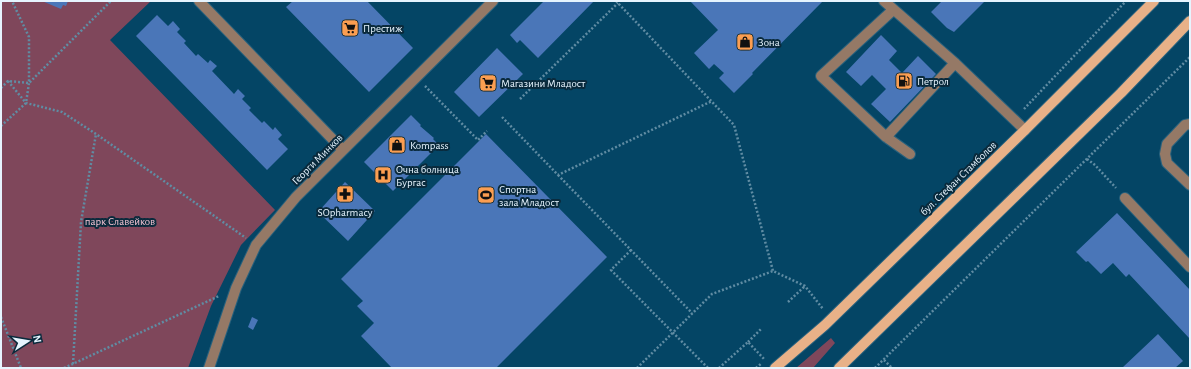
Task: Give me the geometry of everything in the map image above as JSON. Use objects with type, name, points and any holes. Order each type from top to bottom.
[{"type":"main road","name":"бул. Стефан Стамболов","points":[[775,368],[825,325],[1025,130],[1154,1]]},
{"type":"main road","points":[[1182,28],[1190,17]]},
{"type":"main road","points":[[838,368],[1121,93],[1190,21]]},
{"type":"street","points":[[199,1],[343,150]]},
{"type":"street","name":"Георги Минков","points":[[209,368],[236,288],[256,245],[296,197],[493,1]]},
{"type":"street","points":[[884,1],[892,10],[955,63],[1025,130]]},
{"type":"street","points":[[892,10],[821,76],[886,137],[910,154]]},
{"type":"street","points":[[886,137],[955,63]]},
{"type":"street","points":[[1190,124],[1185,125],[1167,144],[1165,154],[1167,163],[1190,185]]},
{"type":"street","points":[[1124,198],[1190,267]]},
{"type":"path","points":[[1,126],[26,103],[28,83],[29,37],[12,1]]},
{"type":"path","points":[[28,83],[111,1]]},
{"type":"path","points":[[520,99],[617,2],[734,126],[773,271]]},
{"type":"path","points":[[875,368],[1190,57]]},
{"type":"path","points":[[416,77],[478,140],[487,131]]},
{"type":"path","points":[[8,81],[28,83]]},
{"type":"path","points":[[1,88],[8,81]]},
{"type":"path","points":[[8,81],[26,103],[62,112],[256,245]]},
{"type":"path","points":[[558,175],[712,101]]},
{"type":"path","points":[[502,117],[692,313]]},
{"type":"path","points":[[73,364],[81,222],[96,134]]},
{"type":"path","points":[[1087,159],[1095,165],[1124,198]]},
{"type":"path","points":[[631,250],[611,270],[708,368]]},
{"type":"path","points":[[637,368],[712,294],[773,271],[805,286],[823,309]]},
{"type":"path","points":[[788,302],[805,286]]},
{"type":"path","points":[[64,368],[236,288]]},
{"type":"path","points":[[1,317],[21,368]]},
{"type":"path","points":[[719,368],[761,329]]},
{"type":"path","points":[[748,342],[765,360]]},
{"type":"path","points":[[884,360],[892,368]]},
{"type":"green space","name":"парк Славейков","points":[[1,1],[151,1],[110,40],[275,210],[241,245],[211,306],[188,368],[1,368]]},
{"type":"green space","points":[[831,338],[835,343],[813,368],[796,368]]},
{"type":"building","points":[[42,1],[68,1],[66,6],[63,5],[61,9]]},
{"type":"building","name":"Престиж","points":[[293,1],[367,1],[413,48],[369,92],[286,7]]},
{"type":"building","points":[[544,1],[594,1],[538,58],[520,40],[517,43],[510,35]]},
{"type":"building","name":"Зона","points":[[690,1],[823,1],[734,93],[719,78],[724,73],[714,64],[709,69],[694,53],[718,30]]},
{"type":"building","points":[[942,1],[984,2],[954,32],[947,28],[931,12]]},
{"type":"building","points":[[157,15],[168,26],[173,21],[180,29],[177,32],[186,41],[184,43],[196,56],[198,54],[208,63],[210,60],[217,66],[212,71],[234,94],[238,89],[245,96],[242,99],[251,108],[249,110],[262,123],[264,121],[273,130],[275,127],[282,135],[278,139],[288,149],[267,170],[136,36]]},
{"type":"building","name":"Петрол","points":[[881,35],[897,51],[889,60],[902,73],[918,56],[936,74],[890,122],[871,104],[886,89],[872,75],[861,86],[846,72]]},
{"type":"building","name":"Магазини Mладост","points":[[497,48],[523,74],[479,117],[454,92]]},
{"type":"building","points":[[411,115],[439,145],[393,191],[364,162]]},
{"type":"building","name":"Спортна зала Младост","points":[[486,134],[607,257],[496,368],[392,368],[361,336],[374,323],[357,306],[363,301],[341,279]]},
{"type":"building","points":[[345,182],[375,211],[348,241],[318,212]]},
{"type":"building","points":[[1117,213],[1190,290],[1190,339],[1129,274],[1126,277],[1113,263],[1101,274],[1076,252]]},
{"type":"building","points":[[252,317],[258,320],[253,330],[248,327]]},
{"type":"building","points":[[1158,334],[1183,361],[1175,368],[1122,368]]},
{"type":"place","name":"Престиж","points":[[350,28]]},
{"type":"place","name":"Зона","points":[[745,42]]},
{"type":"place","name":"Петрол","points":[[904,81]]},
{"type":"place","name":"Магазини Mладост","points":[[488,83]]},
{"type":"place","name":"Kompass","points":[[397,145]]},
{"type":"place","name":"Oчна болница Бургас","points":[[383,175]]},
{"type":"place","name":"SOpharmacy","points":[[345,194]]},
{"type":"place","name":"Спортна зала Младост","points":[[486,195]]}]
